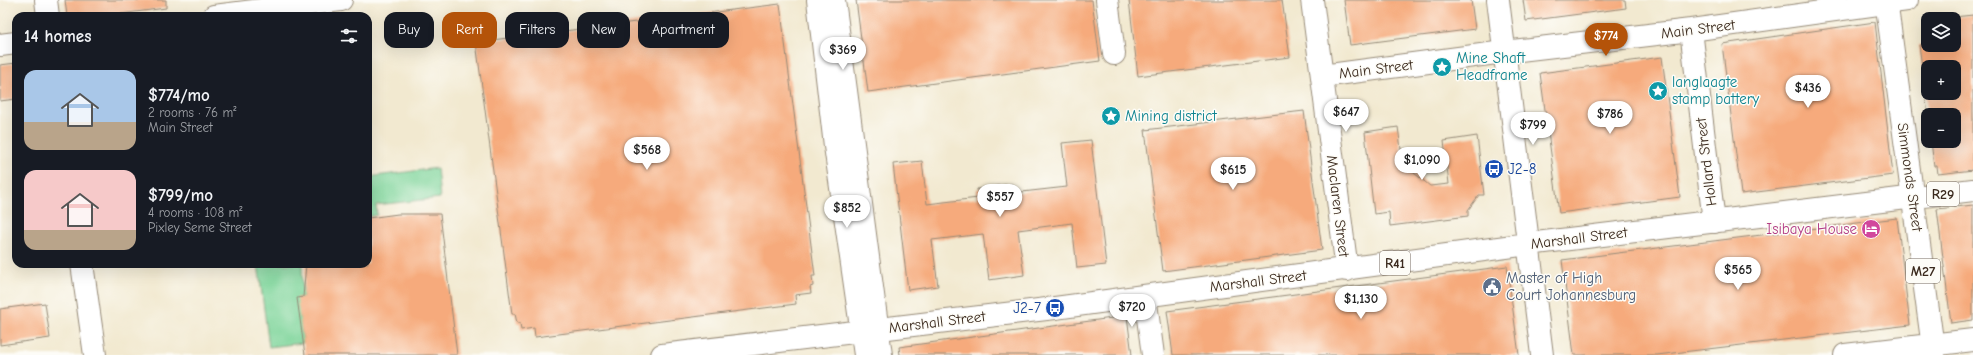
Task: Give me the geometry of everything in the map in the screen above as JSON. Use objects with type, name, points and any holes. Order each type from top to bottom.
[{"type":"main road","points":[[46,0],[48,12]]},
{"type":"main road","points":[[230,12],[242,9],[341,0]]},
{"type":"main road","points":[[818,0],[835,146],[869,330],[881,355]]},
{"type":"main road","points":[[834,0],[869,330],[865,355]]},
{"type":"main road","points":[[1106,0],[1114,54]]},
{"type":"main road","name":"Maclaren Street","points":[[1312,0],[1347,270]]},
{"type":"main road","points":[[1498,0],[1542,355]]},
{"type":"main road","name":"Main Street","points":[[1322,76],[1504,52],[1691,30],[1893,1]]},
{"type":"main road","name":"Simmonds Street","points":[[1893,1],[1913,198],[1933,350]]},
{"type":"main road","name":"Hollard Street","points":[[1691,30],[1714,222]]},
{"type":"main road","points":[[0,46],[12,44]]},
{"type":"main road","name":"Marshall Street","points":[[662,355],[1145,296],[1347,270],[1528,244],[1973,190]]},
{"type":"main road","points":[[83,268],[95,355]]},
{"type":"main road","points":[[1145,296],[1153,355]]},
{"type":"main road","points":[[1845,355],[1933,350],[1973,340]]},
{"type":"green space","points":[[437,168],[440,198],[376,205],[377,215],[372,216],[372,176]]},
{"type":"green space","points":[[259,268],[302,268],[303,297],[298,298],[303,343],[269,347]]},
{"type":"building","points":[[65,0],[166,0],[166,8],[136,12],[66,12]]},
{"type":"building","points":[[856,0],[1092,0],[1100,61],[868,92]]},
{"type":"building","points":[[1129,0],[1282,0],[1290,57],[1138,76]]},
{"type":"building","points":[[1344,0],[1471,0],[1475,29],[1350,45]]},
{"type":"building","points":[[1523,0],[1625,0],[1626,8],[1526,21]]},
{"type":"building","points":[[780,4],[815,276],[812,276],[813,286],[810,287],[811,293],[795,295],[796,304],[535,337],[534,328],[521,330],[520,323],[517,323],[515,314],[512,314],[477,48],[497,48],[497,39],[505,38],[505,48],[569,48],[569,30],[577,29],[577,48],[630,48],[630,23],[638,22],[638,48],[729,48],[729,12],[716,12]]},
{"type":"building","points":[[1973,15],[1973,170],[1938,174],[1937,166],[1934,166],[1932,148],[1961,148],[1961,108],[1927,108],[1926,100],[1961,100],[1961,60],[1921,60],[1919,45],[1921,45],[1921,52],[1961,52],[1961,16]]},
{"type":"building","points":[[1875,22],[1893,175],[1741,194],[1722,44]]},
{"type":"building","points":[[1662,57],[1680,197],[1559,213],[1540,73]]},
{"type":"building","points":[[12,64],[12,100],[0,101],[0,65]]},
{"type":"building","points":[[1304,111],[1322,250],[1163,271],[1145,130]]},
{"type":"building","points":[[1398,127],[1403,164],[1430,186],[1449,184],[1444,141],[1477,136],[1484,195],[1479,195],[1468,210],[1468,216],[1390,226],[1389,212],[1374,214],[1365,132]]},
{"type":"building","points":[[1091,140],[1106,265],[1077,268],[1072,223],[1018,230],[1024,275],[989,280],[983,234],[932,240],[938,286],[908,290],[893,164],[922,161],[927,204],[978,198],[977,189],[1012,184],[1013,193],[1067,187],[1062,143]]},
{"type":"building","points":[[1973,205],[1973,320],[1951,323],[1937,209]]},
{"type":"building","points":[[398,214],[440,214],[457,355],[305,355],[297,298],[303,297],[306,268],[372,268],[372,217]]},
{"type":"building","points":[[1897,218],[1910,325],[1657,355],[1574,355],[1562,260]]},
{"type":"building","points":[[1507,266],[1519,355],[1173,355],[1167,311]]},
{"type":"building","points":[[45,303],[50,338],[0,345],[0,309]]},
{"type":"building","points":[[1127,316],[1132,355],[900,355],[899,347]]},
{"type":"place","name":"Mine Shaft Headframe","points":[[1442,67]]},
{"type":"place","name":"langlaagte stamp battery","points":[[1658,91]]},
{"type":"place","name":"Mining district","points":[[1111,116]]},
{"type":"place","name":"J2-8","points":[[1494,169]]},
{"type":"place","name":"Isibaya House","points":[[1871,229]]},
{"type":"place","name":"Master of High Court Johannesburg","points":[[1492,287]]},
{"type":"place","name":"J2-7","points":[[1055,308]]}]
